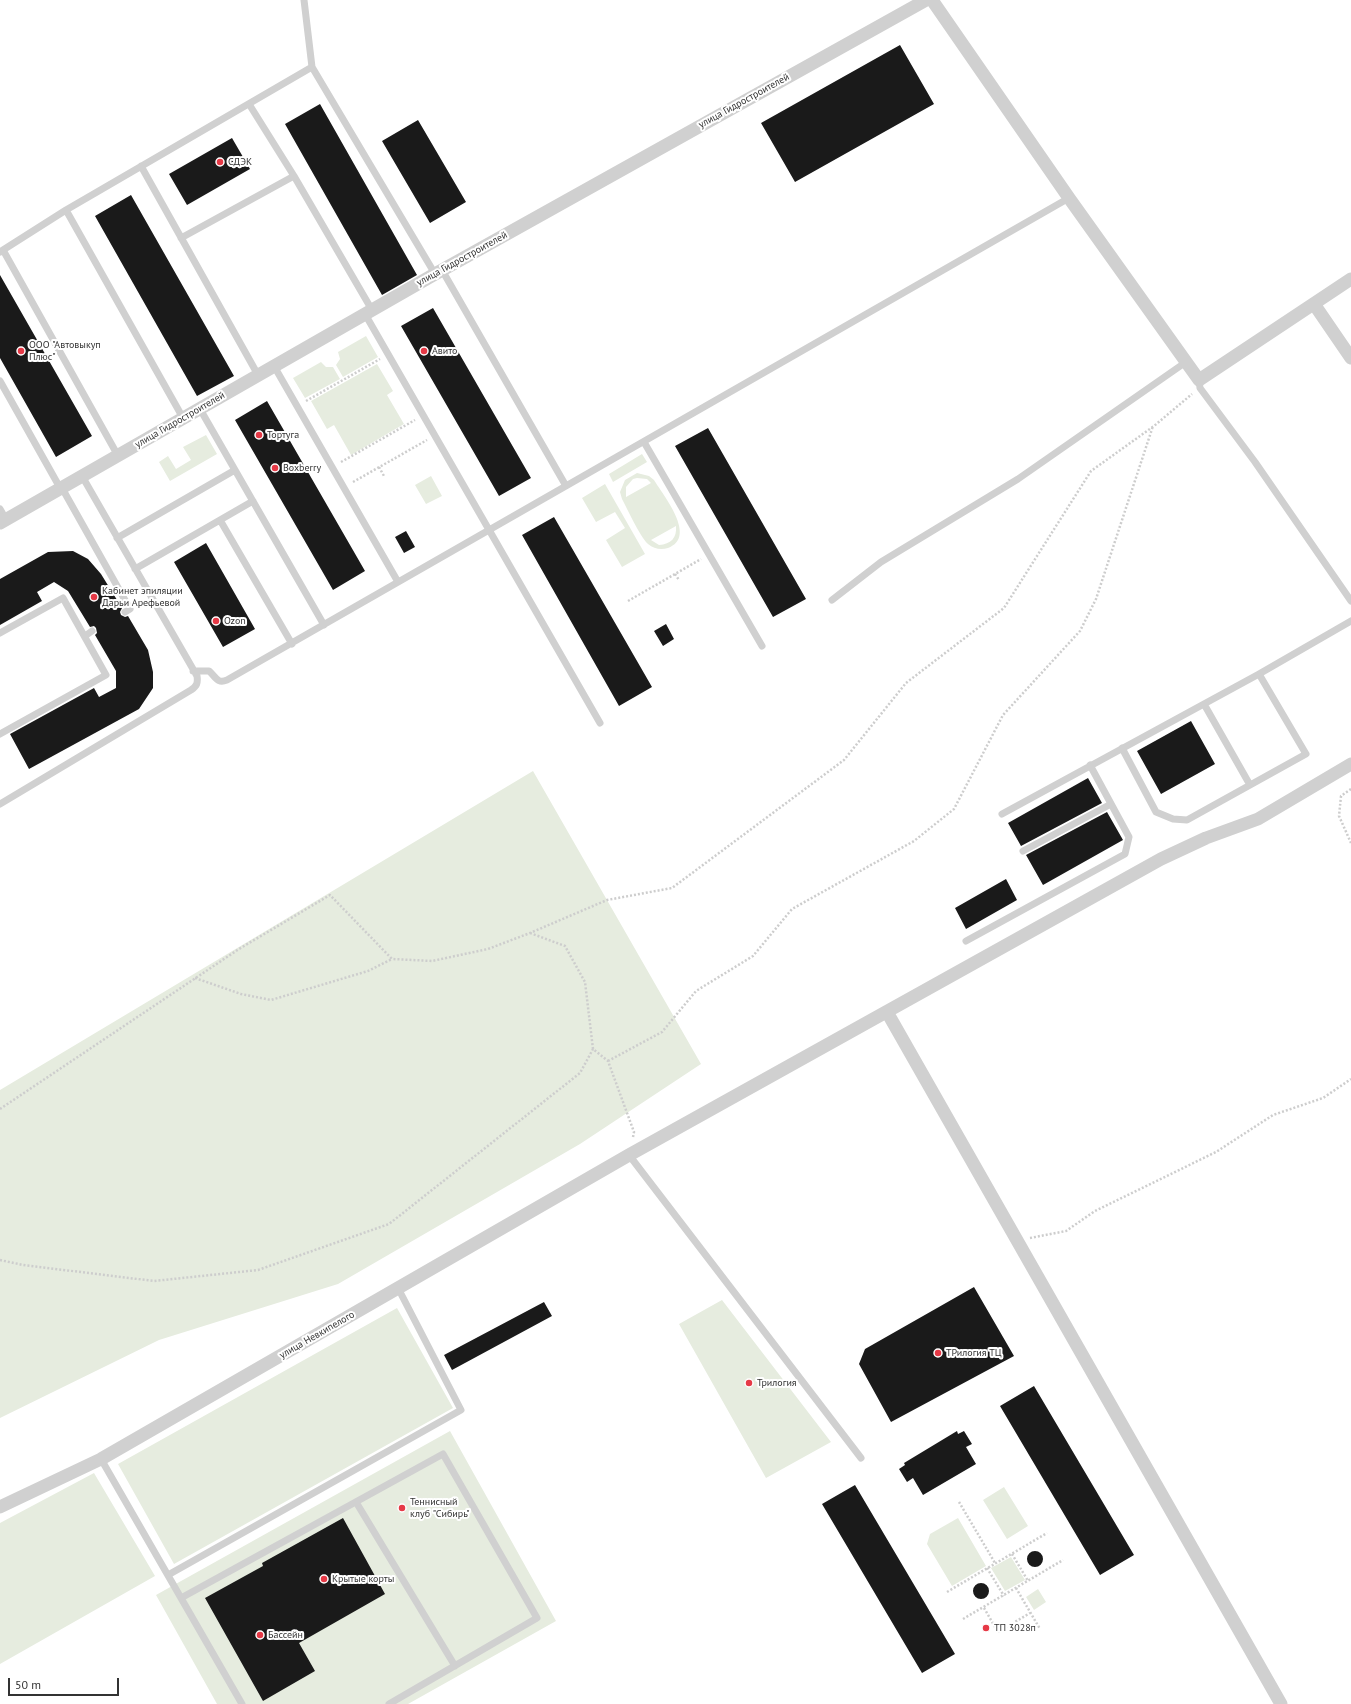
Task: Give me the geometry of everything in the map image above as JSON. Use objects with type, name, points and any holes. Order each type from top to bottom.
[{"type":"street","name":"улица Гидростроителей","points":[[1,517],[82,476],[438,272],[926,0]]},
{"type":"street","points":[[932,0],[1200,384],[1351,279]]},
{"type":"street","points":[[1314,304],[1351,358]]},
{"type":"street","name":"улица Невкипелого","points":[[0,1507],[101,1459],[629,1155],[1161,859],[1206,838],[1258,819],[1351,764]]},
{"type":"street","points":[[887,1012],[1281,1704]]},
{"type":"lane","points":[[304,0],[312,67],[438,272],[566,486]]},
{"type":"lane","points":[[60,487],[117,454],[2,251],[66,210],[312,67]]},
{"type":"lane","points":[[249,104],[294,176],[368,312],[388,354],[600,723]]},
{"type":"lane","points":[[141,166],[258,375]]},
{"type":"lane","points":[[181,238],[294,176]]},
{"type":"lane","points":[[193,670],[209,671],[218,681],[223,682],[292,644],[1069,198]]},
{"type":"lane","points":[[66,210],[183,418]]},
{"type":"lane","points":[[832,600],[881,562],[1018,479],[1186,362]]},
{"type":"lane","points":[[274,366],[398,582]]},
{"type":"lane","points":[[0,381],[130,609],[125,612]]},
{"type":"lane","points":[[1200,384],[1351,601]]},
{"type":"lane","points":[[200,408],[324,625]]},
{"type":"lane","points":[[644,442],[762,646]]},
{"type":"lane","points":[[117,538],[236,470]]},
{"type":"lane","points":[[0,804],[195,688],[198,682],[193,670],[82,476]]},
{"type":"lane","points":[[135,569],[253,501]]},
{"type":"lane","points":[[220,520],[292,644]]},
{"type":"lane","points":[[0,633],[63,598],[106,675],[0,734]]},
{"type":"lane","points":[[1002,814],[1259,674],[1351,621]]},
{"type":"lane","points":[[85,636],[92,631]]},
{"type":"lane","points":[[1122,748],[1156,812],[1173,819],[1187,820],[1306,754],[1259,674]]},
{"type":"lane","points":[[1204,704],[1250,785]]},
{"type":"lane","points":[[966,941],[1126,854],[1129,837],[1090,765]]},
{"type":"lane","points":[[1024,851],[1111,804]]},
{"type":"lane","points":[[629,1155],[861,1458]]},
{"type":"lane","points":[[168,1575],[461,1410],[398,1288]]},
{"type":"lane","points":[[181,1598],[443,1454],[537,1618],[389,1704]]},
{"type":"lane","points":[[101,1459],[242,1704]]},
{"type":"lane","points":[[356,1502],[455,1666]]},
{"type":"path","points":[[297,406],[388,354]]},
{"type":"path","points":[[195,978],[240,994],[271,1000],[368,971],[392,959],[432,961],[488,949],[607,900],[672,888],[844,760],[906,683],[1004,608],[1091,471],[1154,426],[1200,384]]},
{"type":"path","points":[[332,467],[423,415]]},
{"type":"path","points":[[608,1061],[662,1032],[696,991],[753,956],[792,909],[914,841],[954,809],[1003,715],[1080,631],[1096,599],[1154,426]]},
{"type":"path","points":[[344,488],[435,436]]},
{"type":"path","points":[[379,467],[384,476]]},
{"type":"path","points":[[628,601],[709,554]]},
{"type":"path","points":[[675,574],[679,580]]},
{"type":"path","points":[[1351,789],[1342,796],[1339,816],[1351,843]]},
{"type":"path","points":[[0,1109],[195,978],[330,895],[392,959]]},
{"type":"path","points":[[0,1260],[23,1265],[154,1281],[258,1270],[389,1224],[580,1073],[593,1049],[585,982],[565,946],[530,933]]},
{"type":"path","points":[[593,1049],[608,1061],[634,1132],[629,1155]]},
{"type":"path","points":[[1017,1241],[1066,1231],[1095,1211],[1216,1152],[1273,1114],[1323,1098],[1351,1079]]},
{"type":"path","points":[[959,1502],[995,1563]]},
{"type":"path","points":[[947,1592],[1047,1533]]},
{"type":"path","points":[[1012,1554],[1028,1581]]},
{"type":"path","points":[[963,1620],[1064,1560]]},
{"type":"path","points":[[987,1568],[1004,1596]]},
{"type":"path","points":[[1016,1588],[1040,1629]]},
{"type":"path","points":[[984,1608],[998,1632],[1030,1613]]},
{"type":"shaded area","points":[[366,336],[378,357],[343,377],[336,365],[340,359],[338,352]]},
{"type":"shaded area","points":[[321,362],[326,367],[333,367],[340,379],[305,398],[293,378]]},
{"type":"shaded area","points":[[377,364],[393,391],[387,395],[404,424],[351,455],[334,425],[327,429],[311,401]]},
{"type":"shaded area","points":[[206,435],[217,454],[170,481],[159,462],[168,456],[176,469],[191,460],[183,447]]},
{"type":"shaded area","points":[[642,454],[647,462],[613,482],[609,474]]},
{"type":"shaded area","points":[[637,473],[649,476],[654,480],[676,516],[680,535],[676,543],[668,548],[660,549],[648,544],[637,529],[622,499],[620,492],[625,480]],"holes":[[[633,479],[647,479],[651,483],[626,497],[626,487]],[[676,526],[674,537],[670,542],[659,545],[651,540]]]},
{"type":"shaded area","points":[[431,476],[442,496],[426,504],[415,485]]},
{"type":"shaded area","points":[[605,484],[645,554],[622,567],[606,540],[625,528],[615,512],[596,522],[582,498]]},
{"type":"shaded area","points":[[533,771],[701,1064],[580,1144],[338,1284],[159,1340],[0,1418],[0,1090]]},
{"type":"shaded area","name":"Трилогия","points":[[722,1300],[831,1442],[766,1478],[679,1324]]},
{"type":"shaded area","points":[[397,1308],[453,1408],[174,1564],[118,1464]]},
{"type":"shaded area","name":"Теннисный клуб \"Сибирь\"","points":[[450,1431],[556,1621],[408,1704],[217,1704],[156,1595]]},
{"type":"shaded area","points":[[94,1473],[155,1576],[0,1664],[0,1523]]},
{"type":"shaded area","points":[[1004,1487],[1028,1526],[1007,1539],[983,1500]]},
{"type":"shaded area","points":[[958,1518],[986,1566],[952,1586],[927,1544],[930,1534]]},
{"type":"shaded area","points":[[1011,1557],[1025,1580],[1005,1591],[991,1568]]},
{"type":"shaded area","points":[[1038,1589],[1046,1602],[1034,1610],[1026,1597]]},
{"type":"building","points":[[900,45],[934,104],[795,182],[761,123]]},
{"type":"building","points":[[320,104],[417,275],[382,295],[285,124]]},
{"type":"building","points":[[418,120],[466,202],[430,223],[382,141]]},
{"type":"building","points":[[232,138],[250,169],[187,205],[169,174]]},
{"type":"building","points":[[131,195],[234,376],[197,396],[95,216]]},
{"type":"building","points":[[0,275],[92,436],[56,457],[0,358]]},
{"type":"building","points":[[433,308],[531,478],[499,496],[401,326]]},
{"type":"building","points":[[267,401],[365,571],[333,590],[235,420]]},
{"type":"building","points":[[708,428],[806,599],[773,617],[675,446]]},
{"type":"building","points":[[554,517],[652,687],[619,706],[522,535]]},
{"type":"building","points":[[406,531],[415,547],[404,553],[395,537]]},
{"type":"building","points":[[206,543],[255,629],[223,647],[174,562]]},
{"type":"building","points":[[73,551],[88,559],[101,574],[122,608],[120,612],[121,615],[125,617],[128,616],[148,650],[153,672],[153,688],[139,709],[29,769],[10,734],[94,688],[99,697],[116,688],[116,671],[95,635],[97,633],[96,628],[94,626],[90,627],[68,591],[54,582],[37,592],[42,601],[0,625],[0,579],[48,552]]},
{"type":"building","points":[[666,624],[674,639],[663,646],[654,631]]},
{"type":"building","points":[[1191,721],[1215,764],[1161,794],[1137,751]]},
{"type":"building","points":[[1088,778],[1102,803],[1021,846],[1008,823]]},
{"type":"building","points":[[1107,812],[1123,840],[1043,885],[1026,855]]},
{"type":"building","points":[[1006,879],[1017,900],[966,929],[955,908]]},
{"type":"building","name":"ТРилогия ТЦ","points":[[974,1287],[1014,1356],[891,1422],[859,1364],[865,1349]]},
{"type":"building","points":[[544,1302],[552,1316],[452,1370],[444,1355]]},
{"type":"building","points":[[1034,1386],[1134,1555],[1100,1575],[1000,1406]]},
{"type":"building","points":[[957,1431],[958,1434],[964,1431],[972,1444],[966,1447],[976,1464],[923,1495],[913,1478],[907,1482],[899,1469],[905,1465],[904,1463]]},
{"type":"building","points":[[855,1485],[955,1654],[922,1673],[822,1504]]},
{"type":"building","points":[[343,1518],[385,1594],[299,1643],[315,1671],[263,1701],[205,1598],[263,1566],[262,1563]]},
{"type":"building","points":[[1035,1551],[1041,1553],[1043,1559],[1041,1565],[1035,1567],[1029,1565],[1027,1559],[1029,1553]]},
{"type":"building","points":[[981,1583],[988,1588],[989,1591],[984,1598],[981,1599],[974,1594],[973,1591],[978,1584]]},
{"type":"place","name":"СДЭК","points":[[220,162]]},
{"type":"place","name":"ООО \"Автовыкуп Плюс\"","points":[[21,351]]},
{"type":"place","name":"Авито","points":[[424,351]]},
{"type":"place","name":"Тортуга","points":[[259,435]]},
{"type":"place","name":"Boxberry","points":[[275,468]]},
{"type":"place","name":"Кабинет эпиляции Дарьи Арефьевой","points":[[94,597]]},
{"type":"place","name":"Ozon","points":[[216,621]]},
{"type":"place","name":"ТРилогия ТЦ","points":[[938,1353]]},
{"type":"place","name":"Трилогия","points":[[749,1383]]},
{"type":"place","name":"Теннисный клуб \"Сибирь\"","points":[[402,1508]]},
{"type":"place","name":"Крытые корты","points":[[324,1579]]},
{"type":"place","name":"ТП 3028п","points":[[986,1628]]},
{"type":"place","name":"Бассейн","points":[[260,1635]]}]
